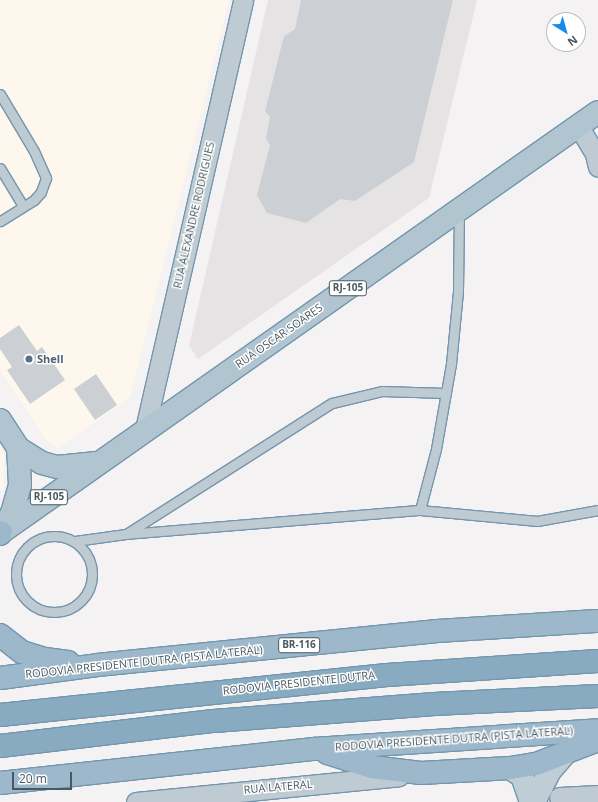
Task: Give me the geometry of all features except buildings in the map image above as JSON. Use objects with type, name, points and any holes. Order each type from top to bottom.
[{"type":"highway","name":"RODOVIA PRESIDENTE DUTRA (PISTA LATERAL)","points":[[0,678],[97,666],[437,631],[598,621]]},
{"type":"highway","points":[[0,635],[22,652],[45,659],[97,666]]},
{"type":"highway","name":"RODOVIA PRESIDENTE DUTRA","points":[[0,715],[379,675],[598,661]]},
{"type":"highway","points":[[0,746],[222,720],[434,704],[598,696]]},
{"type":"highway","name":"RODOVIA PRESIDENTE DUTRA (PISTA LATERAL)","points":[[0,783],[314,749],[598,730]]},
{"type":"highway","points":[[314,749],[372,766],[421,774],[510,768],[564,755],[598,740]]},
{"type":"main road","name":"RUA OSCAR SOARES","points":[[0,533],[98,462],[579,127],[598,112]]},
{"type":"main road","name":"RJ-105","points":[[7,437],[42,463],[56,467],[98,462]]},
{"type":"main road","points":[[0,533],[12,513],[18,496],[20,468],[7,437]]},
{"type":"main road","points":[[534,802],[549,772],[564,755]]},
{"type":"main road","points":[[510,768],[522,776],[531,802]]},
{"type":"street","name":"RUA ALEXANDRE RODRIGUES","points":[[145,429],[243,0]]},
{"type":"street","points":[[579,127],[595,154],[598,167]]},
{"type":"street","name":"RUA LATERAL","points":[[136,802],[421,774]]},
{"type":"street","points":[[559,798],[598,795]]},
{"type":"lane","points":[[0,94],[34,151],[46,178],[41,192],[0,221]]},
{"type":"lane","points":[[0,168],[23,206]]},
{"type":"lane","points":[[420,510],[436,449],[446,393],[458,291],[459,210]]},
{"type":"lane","points":[[126,534],[332,403],[382,391],[446,393]]},
{"type":"lane","points":[[75,541],[87,554],[92,570],[90,587],[81,602],[66,611],[54,612],[32,606],[20,594],[15,578],[17,561],[23,551],[41,537],[59,536],[75,541],[126,534],[420,510],[538,521],[598,510]]},
{"type":"shaded area","points":[[0,0],[229,0],[130,398],[57,448],[45,439],[0,370]]},
{"type":"shaded area","points":[[268,0],[477,0],[429,198],[198,359],[189,346]]},
{"type":"shaded area","points":[[0,444],[5,457],[3,485],[0,491]]},
{"type":"place","name":"Shell","points":[[29,359]]}]
